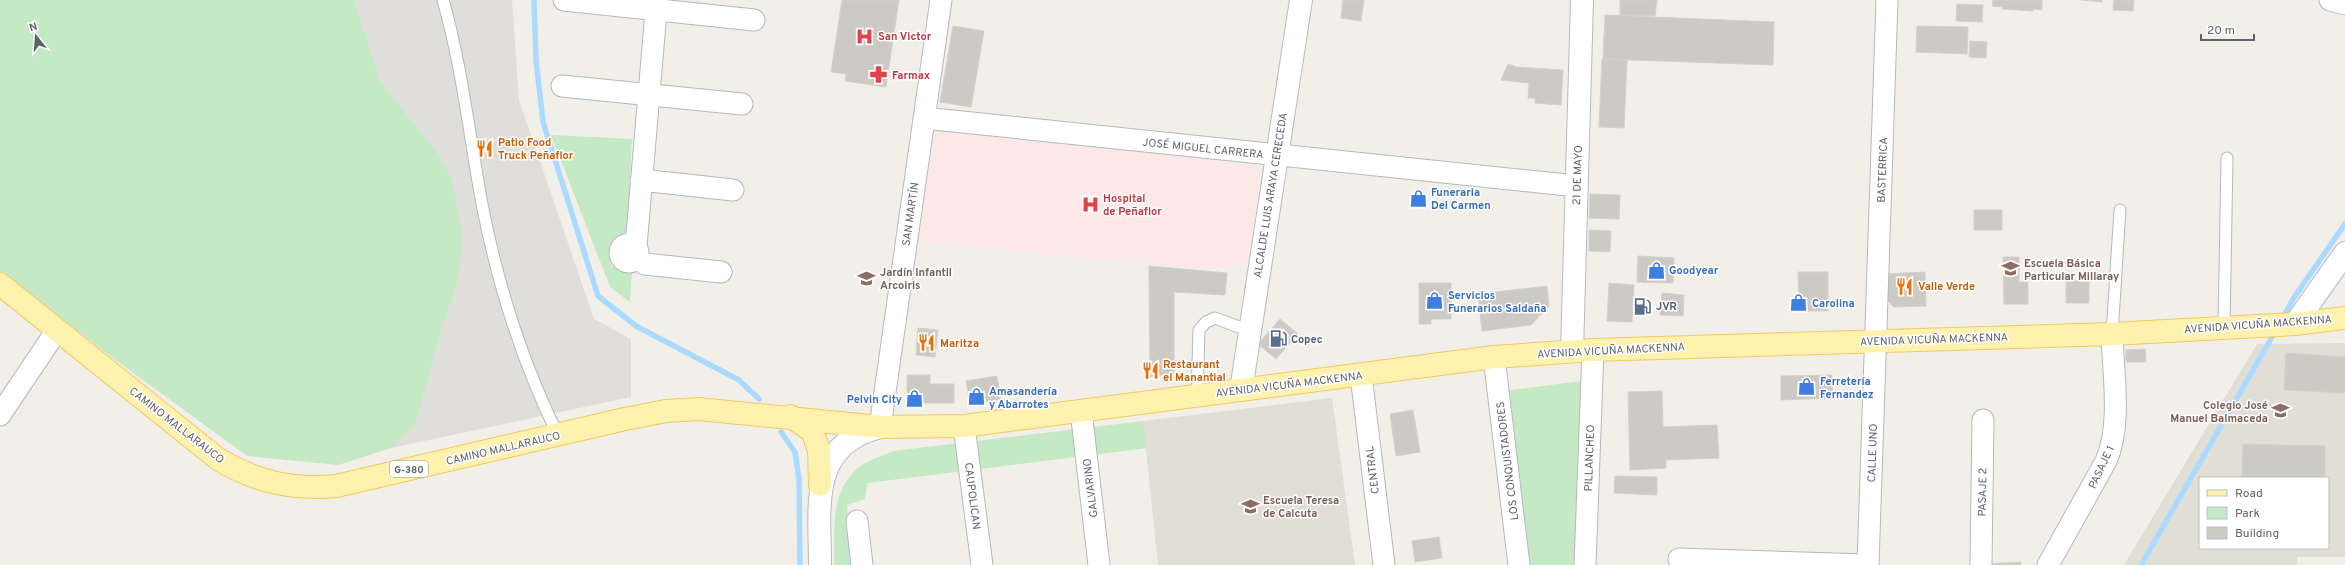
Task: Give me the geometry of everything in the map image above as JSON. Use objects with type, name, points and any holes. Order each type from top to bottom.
[{"type":"main road","name":"ALCALDE LUIS ARAYA CERECEDA","points":[[1241,390],[1301,0]]},
{"type":"main road","name":"21 DE MAYO","points":[[1582,0],[1577,186],[1582,350]]},
{"type":"main road","points":[[2290,324],[2345,253]]},
{"type":"main road","name":"CAMINO MALLARAUCO","points":[[0,284],[218,459],[249,476],[282,486],[300,488],[336,486],[666,411],[699,409],[790,416],[880,427]]},
{"type":"main road","name":"AVENIDA VICUÑA MACKENNA","points":[[880,427],[964,426],[1494,357],[1582,350],[2112,334],[2290,324],[2345,318]]},
{"type":"main road","points":[[790,416],[812,432],[819,450],[820,565]]},
{"type":"main road","points":[[820,485],[824,472],[839,450],[859,434],[880,427]]},
{"type":"street","points":[[564,0],[656,6],[754,20]]},
{"type":"street","name":"SAN MARTÍN","points":[[880,427],[941,0]]},
{"type":"street","name":"BASTERRICA","points":[[1876,340],[1887,0]]},
{"type":"street","points":[[2330,0],[2345,4]]},
{"type":"street","points":[[656,6],[636,252],[645,264],[721,272]]},
{"type":"street","points":[[562,86],[742,104]]},
{"type":"street","name":"JOSÉ MIGUEL CARRERA","points":[[924,118],[1276,156],[1577,186]]},
{"type":"street","points":[[641,180],[733,190]]},
{"type":"street","points":[[0,415],[57,330]]},
{"type":"street","name":"PASAJE 1","points":[[2048,565],[2106,461],[2113,444],[2115,422],[2112,334]]},
{"type":"street","name":"CALLE UNO","points":[[1868,565],[1876,340]]},
{"type":"street","name":"PILLANCHEO","points":[[1582,350],[1585,565]]},
{"type":"street","name":"LOS CONQUISTADORES","points":[[1494,357],[1519,565]]},
{"type":"street","name":"CENTRAL","points":[[1361,375],[1384,565]]},
{"type":"street","name":"GALVARINO","points":[[1081,411],[1099,565]]},
{"type":"street","name":"PASAJE 2","points":[[1981,565],[1983,420]]},
{"type":"street","name":"CAUPOLICAN","points":[[964,426],[982,565]]},
{"type":"street","points":[[857,521],[862,565]]},
{"type":"street","points":[[1678,559],[1868,565]]},
{"type":"lane","points":[[443,0],[460,74],[485,215],[502,290],[529,372],[558,435]]},
{"type":"lane","points":[[2224,328],[2227,158]]},
{"type":"lane","points":[[2112,334],[2120,210]]},
{"type":"lane","points":[[1197,396],[1199,330],[1202,324],[1214,318],[1250,331]]},
{"type":"shaded area","points":[[354,0],[512,0],[519,100],[594,319],[631,339],[631,397],[391,448],[416,424],[440,335],[458,282],[437,152],[381,82]]},
{"type":"shaded area","name":"Hospital de Peñaflor","points":[[936,126],[1260,166],[1250,265],[1195,268],[918,242]]},
{"type":"shaded area","name":"Colegio José Manuel Balmaceda","points":[[2345,343],[2345,557],[2297,557],[2297,565],[2124,565],[2257,344]]},
{"type":"shaded area","name":"Escuela Teresa de Calcuta","points":[[1332,398],[1355,565],[1158,565],[1143,421]]},
{"type":"green space","points":[[0,0],[354,0],[381,82],[437,152],[452,179],[463,239],[458,282],[440,335],[416,424],[391,448],[338,465],[247,456],[113,358],[0,271]]},
{"type":"green space","points":[[551,135],[632,139],[627,232],[613,246],[611,260],[611,266],[632,272],[630,302],[610,287]]},
{"type":"green space","points":[[1581,381],[1576,565],[1525,565],[1504,391]]},
{"type":"green space","points":[[1143,421],[1147,448],[867,483],[865,499],[847,505],[853,565],[834,565],[834,525],[838,500],[849,477],[859,467],[871,460],[893,451]]},
{"type":"building","name":"San Victor","points":[[842,0],[899,0],[886,87],[845,81],[846,74],[831,72]]},
{"type":"building","points":[[1343,0],[1364,0],[1361,21],[1341,18]]},
{"type":"building","points":[[1620,0],[1657,0],[1655,16],[1620,15]]},
{"type":"building","points":[[1993,0],[2042,0],[2042,10],[2033,9],[2033,11],[2002,9],[2003,7],[1992,6]]},
{"type":"building","points":[[2081,0],[2102,0],[2102,2]]},
{"type":"building","points":[[2114,0],[2134,0],[2133,11],[2113,10]]},
{"type":"building","points":[[1957,4],[1983,5],[1982,22],[1956,21]]},
{"type":"building","points":[[1605,15],[1774,22],[1773,65],[1603,59]]},
{"type":"building","points":[[953,26],[984,31],[971,107],[940,102]]},
{"type":"building","points":[[1917,26],[1968,27],[1967,54],[1916,52]]},
{"type":"building","points":[[1970,41],[1987,42],[1986,58],[1969,57]]},
{"type":"building","points":[[1602,59],[1627,60],[1624,128],[1599,127]]},
{"type":"building","points":[[1508,64],[1517,67],[1563,70],[1561,105],[1535,103],[1535,98],[1528,98],[1529,83],[1501,80]]},
{"type":"building","points":[[1590,194],[1620,195],[1619,219],[1589,218]]},
{"type":"building","points":[[1974,210],[2002,210],[2002,230],[1974,230]]},
{"type":"building","points":[[1589,230],[1611,231],[1610,252],[1589,251]]},
{"type":"building","name":"Goodyear","points":[[1638,256],[1674,258],[1673,283],[1637,282]]},
{"type":"building","name":"Escuela Básica Particular Millaray","points":[[2003,257],[2019,257],[2019,282],[2028,282],[2028,304],[2004,304]]},
{"type":"building","points":[[1149,266],[1227,273],[1225,295],[1174,292],[1174,373],[1150,377]]},
{"type":"building","points":[[1798,272],[1828,272],[1828,311],[1799,311]]},
{"type":"building","name":"Valle Verde","points":[[1925,272],[1926,306],[1894,307],[1886,299],[1885,274]]},
{"type":"building","points":[[2066,281],[2089,281],[2089,303],[2066,303]]},
{"type":"building","name":"Servicios Funerarios Saldaña","points":[[1419,283],[1451,283],[1451,319],[1431,319],[1431,324],[1419,324]]},
{"type":"building","points":[[1609,283],[1634,285],[1632,322],[1607,321]]},
{"type":"building","points":[[1547,286],[1549,306],[1531,325],[1482,331],[1478,294]]},
{"type":"building","points":[[1662,293],[1684,295],[1683,316],[1660,315]]},
{"type":"building","name":"Copec","points":[[1280,319],[1298,334],[1276,359],[1258,344]]},
{"type":"building","name":"Maritza","points":[[918,328],[938,330],[935,357],[916,355]]},
{"type":"building","points":[[2145,349],[2146,362],[2126,362],[2126,350]]},
{"type":"building","points":[[2286,353],[2345,357],[2345,393],[2284,390]]},
{"type":"building","points":[[907,375],[930,375],[930,384],[954,384],[954,403],[907,403]]},
{"type":"building","name":"Ferretería Fernandez","points":[[1832,375],[1833,398],[1781,400],[1781,376]]},
{"type":"building","points":[[997,376],[1001,399],[970,404],[966,381]]},
{"type":"building","points":[[1662,391],[1663,427],[1717,425],[1719,458],[1666,460],[1666,468],[1630,470],[1628,392]]},
{"type":"building","points":[[1413,410],[1420,452],[1396,456],[1390,414]]},
{"type":"building","points":[[2243,444],[2325,446],[2325,477],[2242,477]]},
{"type":"building","points":[[1615,476],[1657,477],[1657,495],[1614,493]]},
{"type":"building","points":[[1439,537],[1442,558],[1415,562],[1412,541]]},
{"type":"building","points":[[2021,562],[2021,565],[1982,565],[1982,564]]},
{"type":"waterway","points":[[534,0],[536,60],[543,122],[598,296],[636,326],[739,380],[759,399]]},
{"type":"waterway","points":[[2282,319],[2295,296],[2345,224]]},
{"type":"waterway","points":[[2141,565],[2276,330]]},
{"type":"waterway","points":[[781,432],[795,452],[799,479],[800,565]]},
{"type":"place","name":"San Victor","points":[[865,36]]},
{"type":"place","name":"Farmax","points":[[879,75]]},
{"type":"place","name":"Patio Food Truck Peñaflor","points":[[485,148]]},
{"type":"place","name":"Funeraria Del Carmen","points":[[1418,198]]},
{"type":"place","name":"Hospital de Peñaflor","points":[[1090,204]]},
{"type":"place","name":"Escuela Básica Particular Millaray","points":[[2011,269]]},
{"type":"place","name":"Goodyear","points":[[1656,270]]},
{"type":"place","name":"Jardín Infantil Arcoiris","points":[[867,278]]},
{"type":"place","name":"Valle Verde","points":[[1905,286]]},
{"type":"place","name":"Servicios Funerarios Saldaña","points":[[1435,301]]},
{"type":"place","name":"Carolina","points":[[1799,303]]},
{"type":"place","name":"JVR","points":[[1643,306]]},
{"type":"place","name":"Copec","points":[[1278,339]]},
{"type":"place","name":"Maritza","points":[[927,343]]},
{"type":"place","name":"Restaurant el Manantial","points":[[1150,370]]},
{"type":"place","name":"Ferretería Fernandez","points":[[1807,387]]},
{"type":"place","name":"Amasandería y Abarrotes","points":[[976,397]]},
{"type":"place","name":"Pelvin City","points":[[915,399]]},
{"type":"place","name":"Colegio José Manuel Balmaceda","points":[[2281,411]]},
{"type":"place","name":"Escuela Teresa de Calcuta","points":[[1250,506]]}]
